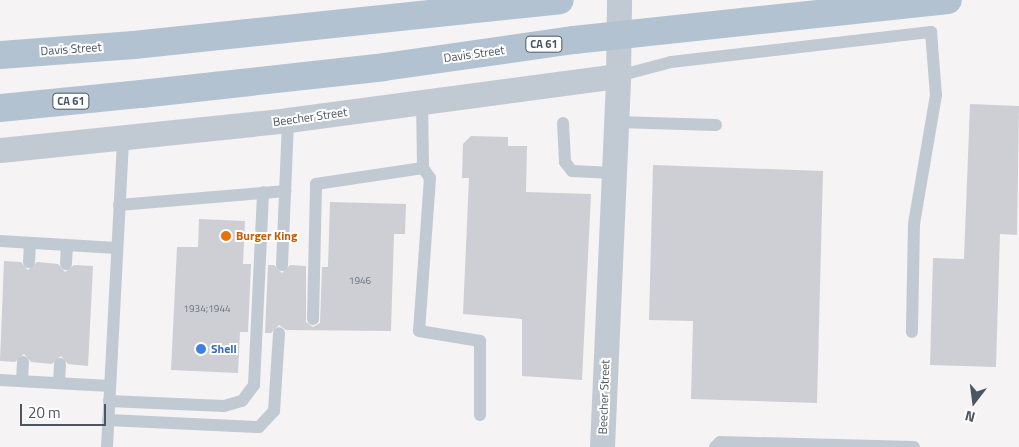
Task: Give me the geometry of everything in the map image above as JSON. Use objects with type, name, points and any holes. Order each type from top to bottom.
[{"type":"main road","name":"Davis Street","points":[[0,55],[134,45],[560,0]]},
{"type":"main road","name":"Davis Street","points":[[0,108],[384,67],[574,40],[948,0]]},
{"type":"street","name":"Beecher Street","points":[[602,447],[618,76],[619,0]]},
{"type":"street","name":"Beecher Street","points":[[0,150],[288,120],[618,76]]},
{"type":"lane","points":[[618,76],[671,62],[931,32],[936,95],[914,224],[912,332]]},
{"type":"lane","points":[[422,101],[423,168],[430,178],[419,331],[480,341],[480,415]]},
{"type":"lane","points":[[282,265],[288,120]]},
{"type":"lane","points":[[616,122],[716,125]]},
{"type":"lane","points":[[563,123],[565,162],[572,171],[614,173]]},
{"type":"lane","points":[[107,447],[123,138]]},
{"type":"lane","points":[[313,319],[316,184],[423,168]]},
{"type":"lane","points":[[119,205],[285,191]]},
{"type":"lane","points":[[109,401],[224,406],[242,402],[254,385],[263,192]]},
{"type":"lane","points":[[0,241],[117,248]]},
{"type":"lane","points":[[29,262],[30,243]]},
{"type":"lane","points":[[66,264],[67,245]]},
{"type":"lane","points":[[108,420],[259,427],[274,410],[279,333]]},
{"type":"lane","points":[[22,381],[23,362]]},
{"type":"lane","points":[[59,383],[60,364]]},
{"type":"lane","points":[[0,380],[110,386]]},
{"type":"lane","points":[[715,447],[720,442],[914,447]]},
{"type":"building","points":[[970,104],[1019,106],[1017,235],[1000,234],[996,367],[930,365],[933,258],[964,259]]},
{"type":"building","points":[[471,136],[508,137],[508,146],[527,146],[526,192],[591,194],[582,380],[522,376],[522,319],[463,314],[469,178],[462,178],[463,144]]},
{"type":"building","points":[[653,165],[823,171],[817,403],[691,399],[693,321],[649,320]]},
{"type":"building","points":[[330,202],[406,204],[405,234],[394,234],[391,331],[286,330],[279,325],[271,333],[265,333],[268,265],[274,265],[282,273],[290,265],[306,266],[306,322],[313,327],[320,323],[322,267],[328,267]]},
{"type":"building","points":[[199,219],[245,221],[243,264],[251,264],[248,332],[240,332],[238,373],[171,370],[177,247],[198,247]]},
{"type":"building","points":[[4,261],[21,262],[28,270],[37,262],[58,264],[65,272],[74,265],[93,266],[88,366],[68,364],[61,356],[52,364],[31,362],[24,354],[15,362],[0,361]]},
{"type":"place","name":"Burger King","points":[[226,236]]},
{"type":"place","name":"Shell","points":[[201,349]]}]
